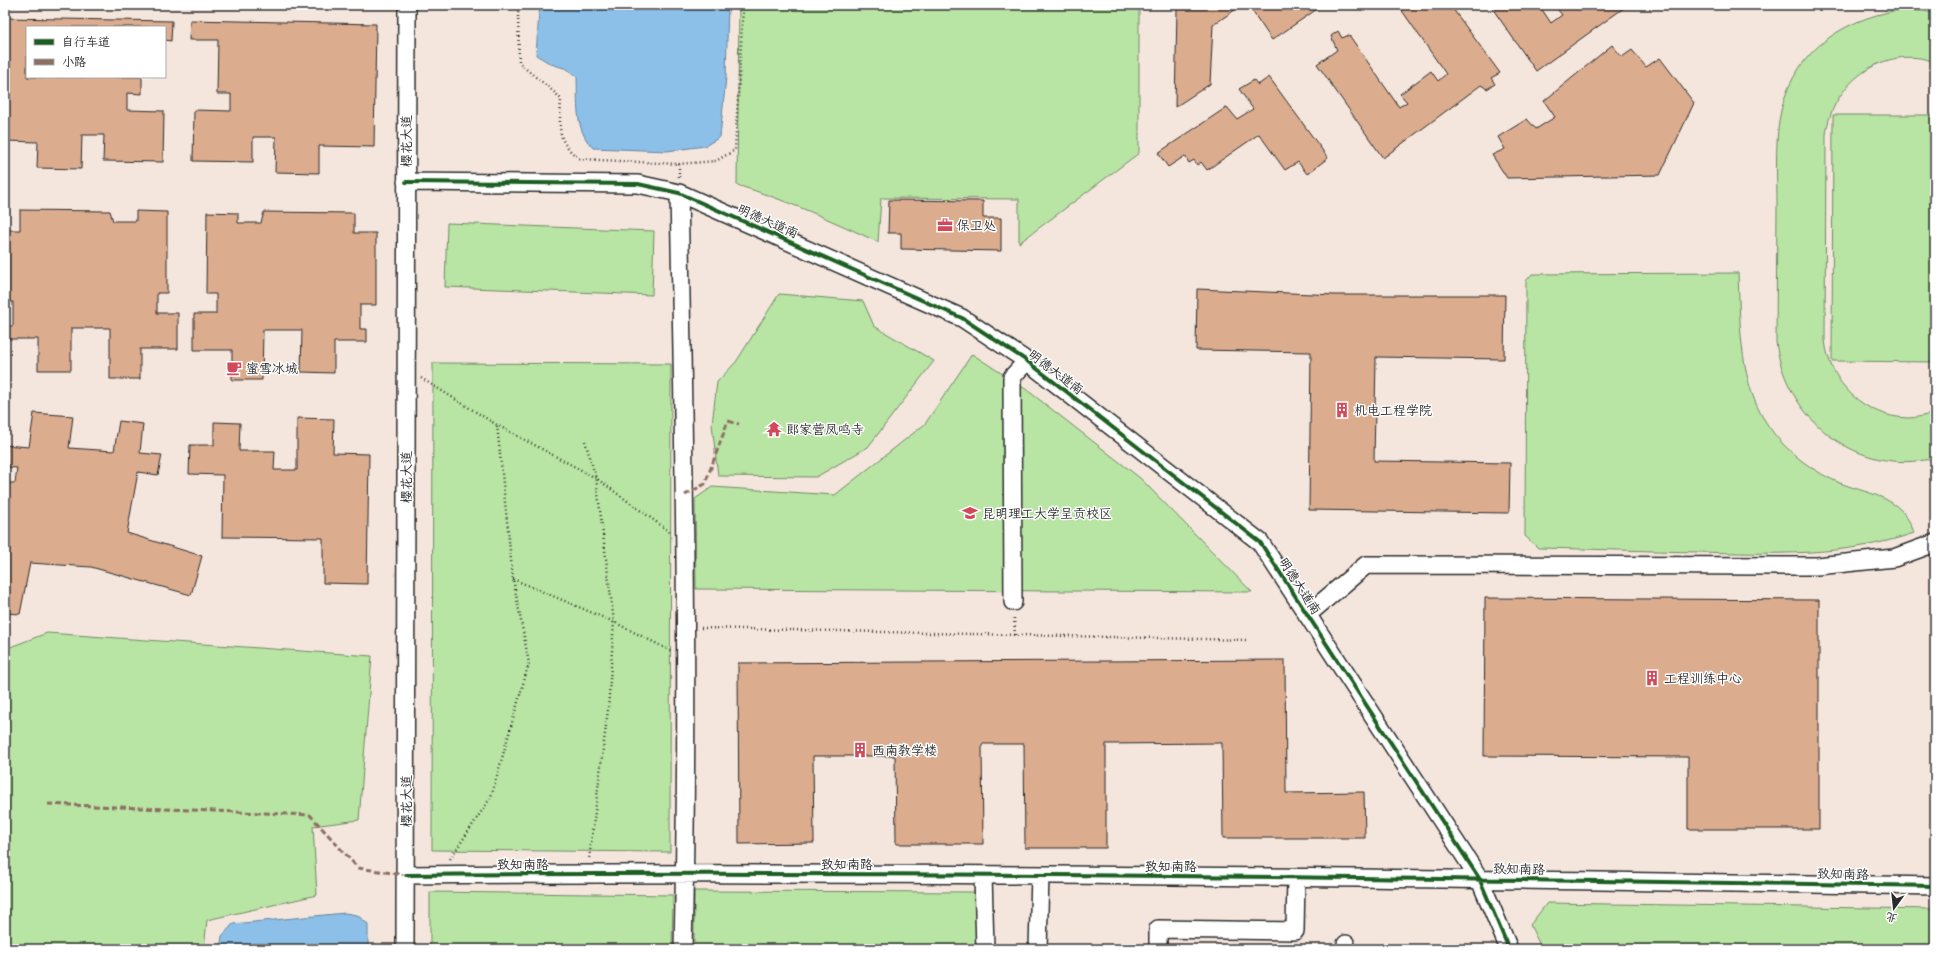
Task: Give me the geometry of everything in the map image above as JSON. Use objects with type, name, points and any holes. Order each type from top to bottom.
[{"type":"street","name":"樱花大道","points":[[405,949],[407,5]]},
{"type":"street","name":"明德大道南","points":[[406,182],[638,184],[679,193],[962,318],[1026,361],[1260,542],[1479,878],[1509,949]]},
{"type":"street","points":[[679,193],[685,543],[683,949]]},
{"type":"street","points":[[1013,602],[1012,376],[1026,361]]},
{"type":"street","points":[[1307,615],[1366,565],[1817,566],[1894,558],[1935,543]]},
{"type":"street","name":"致知南路","points":[[406,875],[684,873],[1479,878],[1935,886]]},
{"type":"street","points":[[983,875],[985,949]]},
{"type":"street","points":[[1038,949],[1040,875]]},
{"type":"street","points":[[1158,949],[1158,929],[1295,931],[1296,877]]},
{"type":"path","points":[[522,5],[518,13],[519,62],[527,71],[547,84],[561,99],[560,135],[569,151],[580,159],[679,164],[716,161],[735,150],[743,8],[741,5]]},
{"type":"path","points":[[406,369],[497,425],[596,478],[685,543]]},
{"type":"path","points":[[440,875],[491,797],[529,663],[513,579],[497,425]]},
{"type":"path","points":[[585,441],[596,478],[614,622],[608,710],[587,874]]},
{"type":"path","points":[[513,579],[614,622],[684,658]]},
{"type":"path","points":[[684,628],[1247,640]]},
{"type":"shaded area","name":"昆明理工大学呈贡校区","points":[[5,5],[1935,5],[1935,949],[5,949]]},
{"type":"green space","points":[[739,5],[1139,5],[1139,153],[1019,243],[1019,199],[881,198],[878,242],[808,211],[737,185]]},
{"type":"green space","points":[[1899,10],[1935,13],[1935,62],[1916,58],[1897,58],[1879,63],[1863,72],[1849,84],[1838,99],[1830,116],[1826,135],[1825,340],[1828,356],[1834,370],[1852,395],[1864,404],[1877,411],[1892,416],[1911,418],[1935,413],[1935,458],[1906,462],[1879,459],[1853,450],[1830,436],[1810,418],[1794,395],[1783,370],[1776,342],[1777,152],[1779,121],[1785,98],[1793,78],[1805,60],[1820,45],[1837,32],[1856,22]]},
{"type":"green space","points":[[1833,115],[1935,115],[1935,362],[1832,361]]},
{"type":"green space","points":[[447,223],[654,231],[652,295],[445,287]]},
{"type":"green space","points":[[1738,273],[1740,327],[1745,365],[1754,400],[1768,426],[1784,445],[1812,468],[1833,480],[1881,497],[1892,503],[1901,510],[1914,533],[1888,541],[1861,546],[1807,552],[1752,553],[1538,548],[1525,536],[1526,281],[1532,274]]},
{"type":"green space","points":[[779,294],[863,301],[874,326],[934,361],[868,447],[816,477],[718,476],[712,424],[717,382],[736,362]]},
{"type":"green space","points":[[972,354],[1027,390],[1140,478],[1252,592],[696,589],[695,499],[712,487],[835,495],[925,424]]},
{"type":"green space","points":[[433,363],[671,364],[670,852],[432,850]]},
{"type":"green space","points":[[47,633],[372,656],[359,820],[313,826],[317,895],[207,920],[204,949],[5,949],[5,649]]},
{"type":"green space","points":[[694,891],[979,892],[979,949],[694,949]]},
{"type":"green space","points":[[430,892],[673,895],[672,949],[430,949]]},
{"type":"green space","points":[[1547,903],[1935,909],[1935,949],[1542,949],[1530,925]]},
{"type":"water","points":[[545,5],[728,5],[726,77],[720,137],[705,146],[667,151],[593,148],[587,141],[580,124],[577,105],[577,77],[567,69],[551,64],[536,55],[539,12]]},
{"type":"water","points":[[345,913],[357,915],[368,924],[368,949],[220,949],[222,936],[233,924]]},
{"type":"building","points":[[1183,5],[1242,5],[1213,25],[1210,84],[1175,107],[1177,9]]},
{"type":"building","points":[[1248,5],[1323,5],[1272,40]]},
{"type":"building","points":[[1398,5],[1450,5],[1500,73],[1491,78],[1495,84],[1487,89],[1481,85],[1383,158],[1317,64],[1337,50],[1331,36],[1338,31],[1342,38],[1349,35],[1399,107],[1407,102],[1400,94],[1431,71],[1438,81],[1446,74]]},
{"type":"building","points":[[1490,5],[1539,5],[1551,23],[1562,15],[1554,5],[1628,5],[1536,71]]},
{"type":"building","points":[[5,18],[172,21],[171,41],[166,40],[166,26],[26,26],[26,78],[142,78],[142,94],[127,93],[127,110],[164,111],[163,162],[103,161],[104,135],[82,135],[81,169],[37,168],[38,142],[5,141]]},
{"type":"building","points":[[190,20],[376,24],[374,147],[319,146],[319,173],[275,172],[276,137],[253,137],[253,162],[193,161],[194,110],[231,111],[231,94],[217,94],[218,40],[189,40]]},
{"type":"building","points":[[1612,45],[1622,57],[1632,50],[1646,67],[1660,58],[1694,103],[1660,175],[1507,178],[1492,155],[1505,149],[1498,137],[1527,119],[1536,129],[1555,117],[1544,101]]},
{"type":"building","points":[[1269,77],[1328,158],[1307,174],[1298,162],[1285,170],[1259,134],[1207,170],[1201,162],[1197,165],[1194,160],[1189,163],[1185,156],[1168,167],[1158,153],[1227,107],[1237,119],[1253,109],[1239,89],[1254,80],[1258,85]]},
{"type":"building","name":"保卫处","points":[[889,200],[983,201],[983,218],[1001,218],[1001,251],[901,249],[901,233],[888,233]]},
{"type":"building","points":[[20,210],[110,211],[113,221],[136,221],[136,211],[167,212],[167,293],[157,293],[157,313],[178,313],[178,349],[140,349],[140,379],[110,379],[110,328],[71,328],[71,370],[38,370],[38,339],[6,339],[6,326],[13,326],[13,302],[5,301],[5,230],[20,230]]},
{"type":"building","points":[[207,212],[238,213],[238,223],[261,223],[264,212],[354,213],[354,233],[376,233],[376,305],[360,305],[360,329],[367,329],[367,342],[334,342],[334,373],[301,372],[302,330],[263,330],[262,380],[232,380],[232,350],[194,350],[194,314],[216,314],[216,294],[206,294]]},
{"type":"building","name":"机电工程学院","points":[[1197,289],[1335,295],[1505,295],[1504,359],[1376,357],[1374,461],[1510,463],[1509,513],[1309,510],[1311,352],[1196,350]]},
{"type":"building","points":[[34,413],[73,416],[69,448],[114,451],[119,421],[143,424],[140,453],[162,455],[158,475],[138,472],[127,533],[202,556],[191,595],[91,567],[30,563],[20,614],[5,613],[5,483],[15,483],[17,468],[5,467],[5,445],[29,447]]},
{"type":"building","points":[[297,418],[334,419],[333,453],[369,454],[367,584],[323,583],[323,538],[222,537],[223,475],[189,474],[190,445],[214,445],[214,422],[240,423],[239,451],[275,451],[274,470],[297,470]]},
{"type":"building","name":"工程训练中心","points":[[1485,598],[1819,600],[1819,829],[1688,829],[1688,757],[1484,756]]},
{"type":"building","name":"西南教学楼","points":[[1285,660],[1286,793],[1364,792],[1365,838],[1223,838],[1222,743],[1106,744],[1106,848],[1025,848],[1024,744],[982,744],[983,844],[896,844],[895,756],[813,756],[814,843],[739,844],[738,663]]},
{"type":"marked path","points":[[685,495],[705,484],[728,421],[739,424]]},
{"type":"marked path","points":[[48,804],[310,815],[358,868],[406,875]]},
{"type":"cycle path","points":[[406,182],[638,184],[679,193],[962,318],[1027,361],[1260,542],[1479,878],[1509,949]]},
{"type":"cycle path","points":[[406,875],[979,875],[1362,878],[1935,886]]},
{"type":"place","name":"保卫处","points":[[945,225]]},
{"type":"place","name":"蜜雪冰城","points":[[234,368]]},
{"type":"place","name":"机电工程学院","points":[[1342,410]]},
{"type":"place","name":"郎家营凤鸣寺","points":[[774,429]]},
{"type":"place","name":"昆明理工大学呈贡校区","points":[[970,513]]},
{"type":"place","name":"工程训练中心","points":[[1652,678]]},
{"type":"place","name":"西南教学楼","points":[[860,750]]}]
